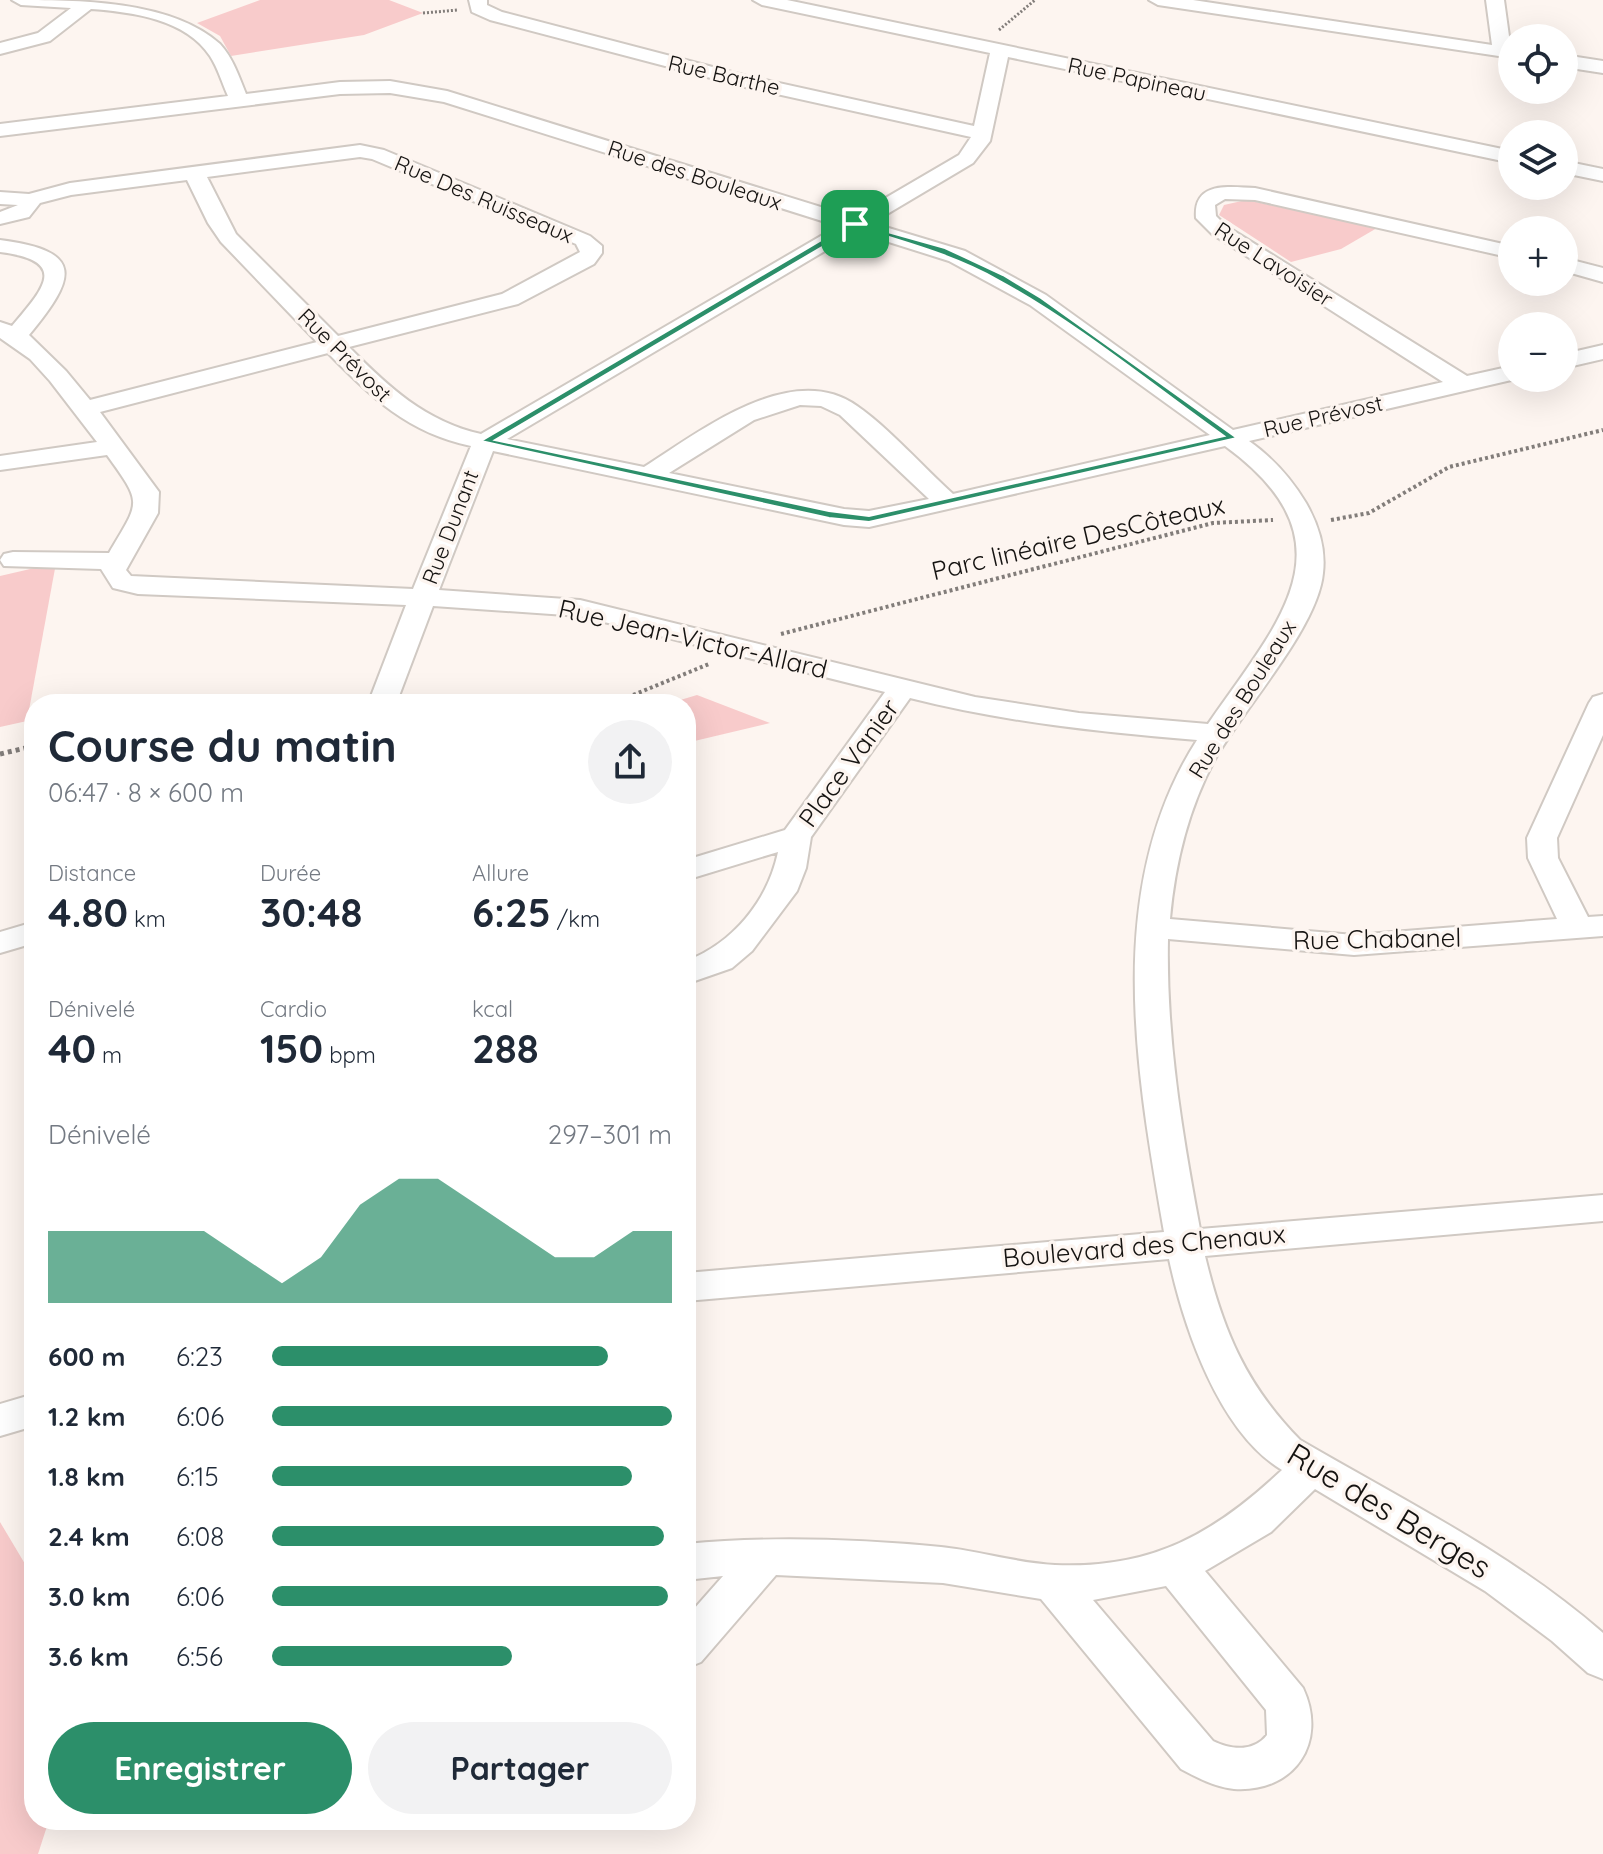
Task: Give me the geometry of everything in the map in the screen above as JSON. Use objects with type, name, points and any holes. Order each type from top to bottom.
[{"type":"street","points":[[21,0],[152,14],[200,34],[219,55],[239,99]]},
{"type":"street","name":"Rue Papineau","points":[[762,0],[998,42],[1498,154]]},
{"type":"street","points":[[1158,0],[1498,52]]},
{"type":"street","points":[[1308,22],[1309,0]]},
{"type":"street","points":[[1495,0],[1500,24]]},
{"type":"street","name":"Rue Barthe","points":[[479,4],[496,16],[660,60],[982,134]]},
{"type":"street","points":[[0,49],[44,37],[86,5]]},
{"type":"street","name":"Rue Dunant","points":[[386,694],[477,456],[486,441],[972,154],[982,134],[998,42]]},
{"type":"street","points":[[1578,63],[1603,67]]},
{"type":"street","name":"Rue des Bouleaux","points":[[0,130],[355,87],[422,91],[942,250],[1000,277],[1038,300],[1261,461],[1280,482],[1302,520],[1309,544],[1310,573],[1299,609],[1200,761],[1173,821],[1152,927],[1149,994],[1155,1067],[1185,1242]]},
{"type":"street","name":"Rue Des Ruisseaux","points":[[0,198],[29,200],[70,189],[333,152],[366,151],[583,240],[591,246],[591,253],[586,259],[517,297],[82,409]]},
{"type":"street","points":[[1578,170],[1603,175]]},
{"type":"street","name":"Rue Prévost","points":[[194,172],[223,231],[384,396],[407,412],[446,432],[856,519],[883,518],[1498,376]]},
{"type":"street","name":"Rue Lavoisier","points":[[1463,384],[1219,230],[1206,218],[1205,203],[1221,193],[1255,194],[1498,249]]},
{"type":"street","name":"Rue Des Ruisseaux","points":[[0,218],[27,210],[29,200]]},
{"type":"street","points":[[0,246],[32,251],[46,259],[55,271],[51,294],[8,332],[40,355],[112,447],[148,499],[145,513],[117,570]]},
{"type":"street","points":[[1578,268],[1603,275]]},
{"type":"street","points":[[1578,358],[1603,352]]},
{"type":"street","points":[[649,475],[769,404],[797,397],[812,397],[839,403],[947,502]]},
{"type":"street","points":[[0,463],[112,447]]},
{"type":"street","name":"Rue Jean-Victor-Allard","points":[[13,560],[117,570],[138,586],[580,608],[902,689],[1045,718],[1217,733]]},
{"type":"street","name":"Place Vanier","points":[[696,969],[721,960],[741,944],[781,891],[790,868],[796,837],[902,689]]},
{"type":"street","points":[[1590,927],[1543,858],[1542,838],[1603,703]]},
{"type":"street","name":"Place Vanier","points":[[696,867],[796,837]]},
{"type":"street","name":"Rue Chabanel","points":[[1152,927],[1343,945],[1590,927]]},
{"type":"street","points":[[0,943],[24,935]]},
{"type":"street","name":"Boulevard des Chenaux","points":[[696,1286],[1603,1208]]},
{"type":"street","name":"Rue des Berges","points":[[1185,1242],[1207,1332],[1236,1393],[1266,1434],[1311,1468],[1500,1578],[1567,1628],[1603,1660]]},
{"type":"street","points":[[0,1420],[24,1413]]},
{"type":"street","points":[[696,1561],[765,1558],[927,1564],[1053,1583],[1098,1582],[1175,1566],[1213,1548],[1256,1520],[1311,1468]]},
{"type":"street","points":[[696,1637],[765,1558]]},
{"type":"street","points":[[1053,1583],[1197,1755],[1214,1765],[1234,1769],[1253,1768],[1270,1762],[1283,1751],[1290,1736],[1292,1719],[1287,1702],[1175,1566]]},
{"type":"path","points":[[998,42],[1035,0]]},
{"type":"path","points":[[423,13],[479,4]]},
{"type":"path","name":"Parc linéaire DesCôteaux","points":[[636,694],[803,626],[1225,521],[1347,519],[1368,515],[1391,504],[1436,472],[1527,446],[1603,430]]},
{"type":"path","points":[[0,754],[24,748]]},
{"type":"shaded area","points":[[260,0],[389,0],[423,13],[364,35],[231,56],[220,36],[197,23]]},
{"type":"shaded area","points":[[1246,200],[1377,228],[1341,249],[1291,262],[1219,215],[1224,205]]},
{"type":"shaded area","points":[[56,563],[32,694],[24,694],[24,722],[0,727],[0,576]]},
{"type":"shaded area","points":[[697,695],[770,723],[696,741]]},
{"type":"shaded area","points":[[0,1522],[24,1562],[24,1830],[46,1830],[38,1854],[0,1854]]},
{"type":"route","points":[[855,224],[942,250],[1000,277],[1038,300],[1232,438],[869,519],[829,515],[486,441],[855,224]]}]
